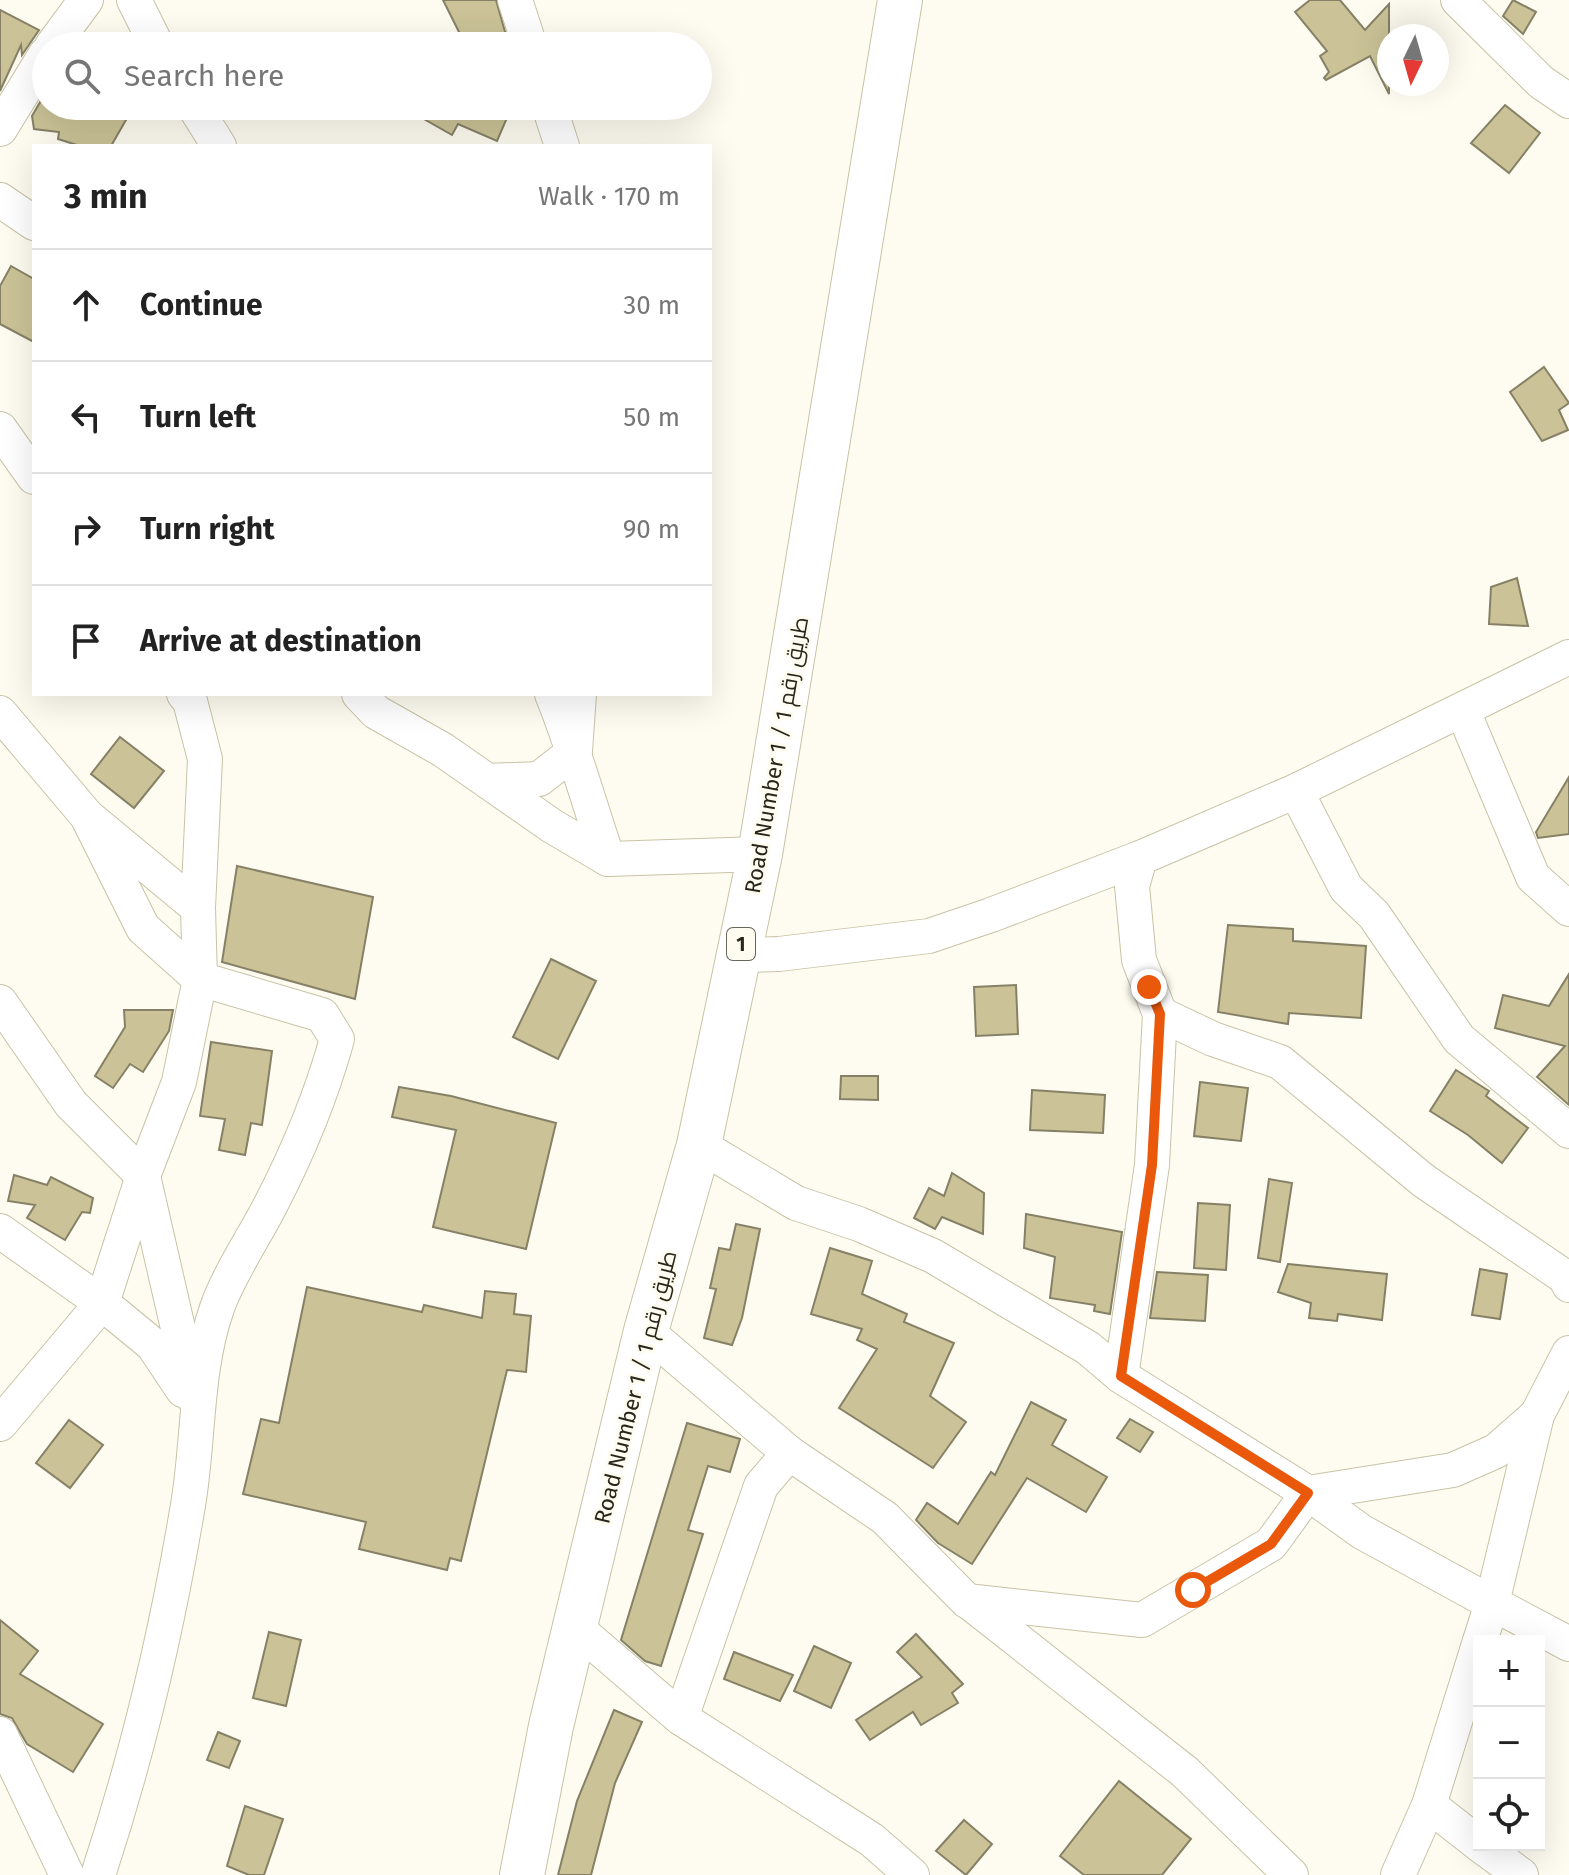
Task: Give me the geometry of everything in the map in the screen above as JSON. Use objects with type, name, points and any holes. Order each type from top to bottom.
[{"type":"highway","name":"Road Number 1 / طريق رقم 1","points":[[522,1875],[551,1726],[646,1331],[699,1145],[760,854],[900,0]]},
{"type":"street","points":[[62,32],[86,0]]},
{"type":"street","points":[[134,0],[150,32]]},
{"type":"street","points":[[515,0],[525,32]]},
{"type":"street","points":[[1458,0],[1541,82],[1569,101]]},
{"type":"street","points":[[0,129],[32,77]]},
{"type":"street","points":[[203,120],[218,144]]},
{"type":"street","points":[[554,120],[561,144]]},
{"type":"street","points":[[0,200],[32,222]]},
{"type":"street","points":[[0,429],[32,474]]},
{"type":"street","points":[[739,955],[779,954],[929,936],[1140,858],[1296,791],[1569,657]]},
{"type":"street","points":[[0,1424],[102,1303],[143,1176],[179,1082],[200,979],[198,908],[205,759],[190,701],[186,696]]},
{"type":"street","points":[[361,696],[376,712],[443,750],[552,826],[608,859],[760,854]]},
{"type":"street","points":[[553,696],[575,751],[585,792],[608,859]]},
{"type":"street","points":[[488,781],[539,779],[575,751],[579,696]]},
{"type":"street","points":[[1463,711],[1533,877],[1569,909]]},
{"type":"street","points":[[0,713],[87,816],[198,908]]},
{"type":"street","points":[[1296,791],[1346,888],[1374,915],[1459,1039],[1569,1131]]},
{"type":"street","points":[[87,816],[143,928],[200,979],[322,1015],[337,1039],[316,1109],[280,1187],[217,1308],[197,1410],[192,1481],[171,1609],[137,1750],[98,1875]]},
{"type":"street","points":[[1121,1376],[1152,1165],[1160,1014],[1139,960],[1132,886],[1140,858]]},
{"type":"street","points":[[0,1002],[71,1104],[143,1176],[197,1410]]},
{"type":"street","points":[[1160,1014],[1213,1039],[1280,1062],[1384,1150],[1565,1277],[1569,1285]]},
{"type":"street","points":[[699,1145],[796,1203],[859,1224],[933,1256],[1088,1348],[1121,1376],[1308,1493],[1362,1532],[1569,1644]]},
{"type":"street","points":[[0,1231],[102,1303],[153,1345],[197,1410]]},
{"type":"street","points":[[646,1331],[789,1453],[885,1518],[967,1601],[1185,1772],[1291,1875]]},
{"type":"street","points":[[1482,1635],[1537,1415],[1569,1353]]},
{"type":"street","points":[[967,1601],[1142,1620],[1271,1544],[1308,1493],[1453,1470],[1496,1451],[1537,1415]]},
{"type":"street","points":[[681,1718],[761,1486],[789,1453]]},
{"type":"street","points":[[575,1627],[681,1718],[872,1840],[912,1875]]},
{"type":"street","points":[[1398,1875],[1429,1805],[1473,1664]]},
{"type":"street","points":[[0,1734],[67,1875]]},
{"type":"street","points":[[1429,1805],[1473,1840]]},
{"type":"street","points":[[1487,1851],[1521,1875]]},
{"type":"building","points":[[443,0],[496,0],[505,32],[459,32]]},
{"type":"building","points":[[1310,0],[1340,0],[1365,30],[1389,4],[1389,24],[1377,24],[1377,70],[1370,56],[1326,80],[1324,78],[1329,72],[1320,56],[1327,51],[1295,12]]},
{"type":"building","points":[[1513,0],[1536,12],[1523,34],[1503,16]]},
{"type":"building","points":[[0,10],[39,30],[32,32],[32,40],[22,55],[21,45],[0,91]]},
{"type":"building","points":[[1505,105],[1540,133],[1509,173],[1471,143]]},
{"type":"building","points":[[33,120],[126,120],[112,144],[74,144],[58,139],[59,132],[34,129]]},
{"type":"building","points":[[426,120],[506,120],[497,141],[458,124],[452,135]]},
{"type":"building","points":[[11,266],[32,278],[32,341],[0,324],[0,286]]},
{"type":"building","points":[[1544,367],[1569,403],[1559,410],[1568,430],[1542,441],[1510,392]]},
{"type":"building","points":[[1517,578],[1528,626],[1489,624],[1491,587]]},
{"type":"building","points":[[120,737],[164,771],[134,808],[91,774]]},
{"type":"building","points":[[1569,777],[1569,834],[1538,838],[1536,832]]},
{"type":"building","points":[[237,866],[373,897],[355,999],[222,962]]},
{"type":"building","points":[[1228,925],[1293,929],[1293,941],[1366,946],[1361,1018],[1289,1013],[1288,1024],[1218,1012]]},
{"type":"building","points":[[551,959],[596,981],[558,1059],[513,1037]]},
{"type":"building","points":[[1569,974],[1569,1105],[1537,1077],[1565,1046],[1495,1028],[1503,995],[1549,1006]]},
{"type":"building","points":[[1016,985],[1018,1034],[976,1036],[974,987]]},
{"type":"building","points":[[124,1010],[173,1010],[169,1031],[143,1072],[130,1064],[113,1088],[95,1076],[125,1027]]},
{"type":"building","points":[[211,1042],[272,1051],[262,1125],[251,1123],[245,1155],[219,1150],[225,1119],[200,1116]]},
{"type":"building","points":[[1456,1070],[1489,1091],[1486,1096],[1528,1128],[1502,1163],[1468,1135],[1430,1111]]},
{"type":"building","points":[[841,1076],[878,1076],[878,1100],[840,1099]]},
{"type":"building","points":[[1200,1082],[1248,1088],[1241,1141],[1194,1136]]},
{"type":"building","points":[[399,1087],[451,1096],[556,1123],[526,1249],[433,1227],[456,1130],[392,1117]]},
{"type":"building","points":[[1032,1090],[1105,1095],[1103,1133],[1030,1130]]},
{"type":"building","points":[[952,1173],[984,1193],[983,1234],[942,1217],[935,1229],[914,1218],[929,1188],[944,1196]]},
{"type":"building","points":[[14,1175],[47,1185],[51,1177],[93,1198],[90,1213],[82,1212],[65,1240],[27,1218],[35,1205],[8,1201]]},
{"type":"building","points":[[1269,1179],[1292,1183],[1280,1262],[1258,1258]]},
{"type":"building","points":[[1198,1203],[1230,1205],[1226,1270],[1194,1268]]},
{"type":"building","points":[[1026,1214],[1122,1232],[1110,1314],[1094,1311],[1095,1305],[1050,1298],[1055,1257],[1024,1248]]},
{"type":"building","points":[[736,1224],[760,1229],[742,1318],[732,1345],[704,1338],[716,1289],[710,1288],[719,1248],[730,1250]]},
{"type":"building","points":[[830,1248],[872,1261],[862,1294],[907,1314],[904,1322],[954,1343],[930,1396],[966,1422],[933,1468],[839,1408],[877,1349],[857,1340],[862,1329],[811,1314]]},
{"type":"building","points":[[1288,1264],[1387,1274],[1382,1320],[1338,1314],[1337,1321],[1309,1318],[1311,1303],[1278,1292]]},
{"type":"building","points":[[1480,1269],[1507,1274],[1500,1319],[1472,1315]]},
{"type":"building","points":[[1157,1272],[1208,1275],[1205,1321],[1150,1318]]},
{"type":"building","points":[[307,1287],[422,1312],[424,1305],[482,1318],[485,1291],[516,1294],[514,1314],[531,1316],[526,1372],[507,1370],[461,1561],[450,1558],[447,1570],[359,1549],[366,1522],[243,1494],[261,1419],[279,1423]]},
{"type":"building","points":[[1031,1402],[1066,1420],[1052,1445],[1107,1477],[1086,1512],[1027,1478],[972,1564],[938,1543],[916,1520],[927,1503],[958,1524],[991,1472],[995,1475]]},
{"type":"building","points":[[1130,1419],[1153,1432],[1140,1452],[1117,1438]]},
{"type":"building","points":[[69,1420],[103,1445],[70,1488],[36,1463]]},
{"type":"building","points":[[687,1423],[740,1439],[730,1472],[708,1466],[688,1530],[703,1534],[661,1666],[645,1661],[621,1640]]},
{"type":"building","points":[[0,1620],[38,1651],[20,1674],[103,1724],[73,1772],[27,1744],[12,1718],[0,1714]]},
{"type":"building","points":[[269,1632],[301,1640],[286,1706],[253,1698]]},
{"type":"building","points":[[916,1634],[963,1684],[952,1693],[958,1703],[921,1725],[913,1712],[870,1740],[856,1720],[922,1677],[897,1652]]},
{"type":"building","points":[[814,1646],[851,1663],[831,1708],[794,1691]]},
{"type":"building","points":[[734,1652],[793,1675],[780,1701],[724,1679]]},
{"type":"building","points":[[614,1710],[642,1722],[615,1783],[591,1875],[558,1875],[577,1801]]},
{"type":"building","points":[[218,1732],[240,1741],[229,1768],[207,1760]]},
{"type":"building","points":[[1119,1781],[1191,1839],[1162,1875],[1084,1875],[1060,1856]]},
{"type":"building","points":[[245,1806],[283,1819],[264,1875],[249,1875],[227,1866]]},
{"type":"building","points":[[964,1820],[992,1844],[966,1875],[936,1851]]},
{"type":"route","points":[[1149,987],[1160,1014],[1152,1165],[1121,1376],[1308,1493],[1271,1544],[1193,1590]]}]
